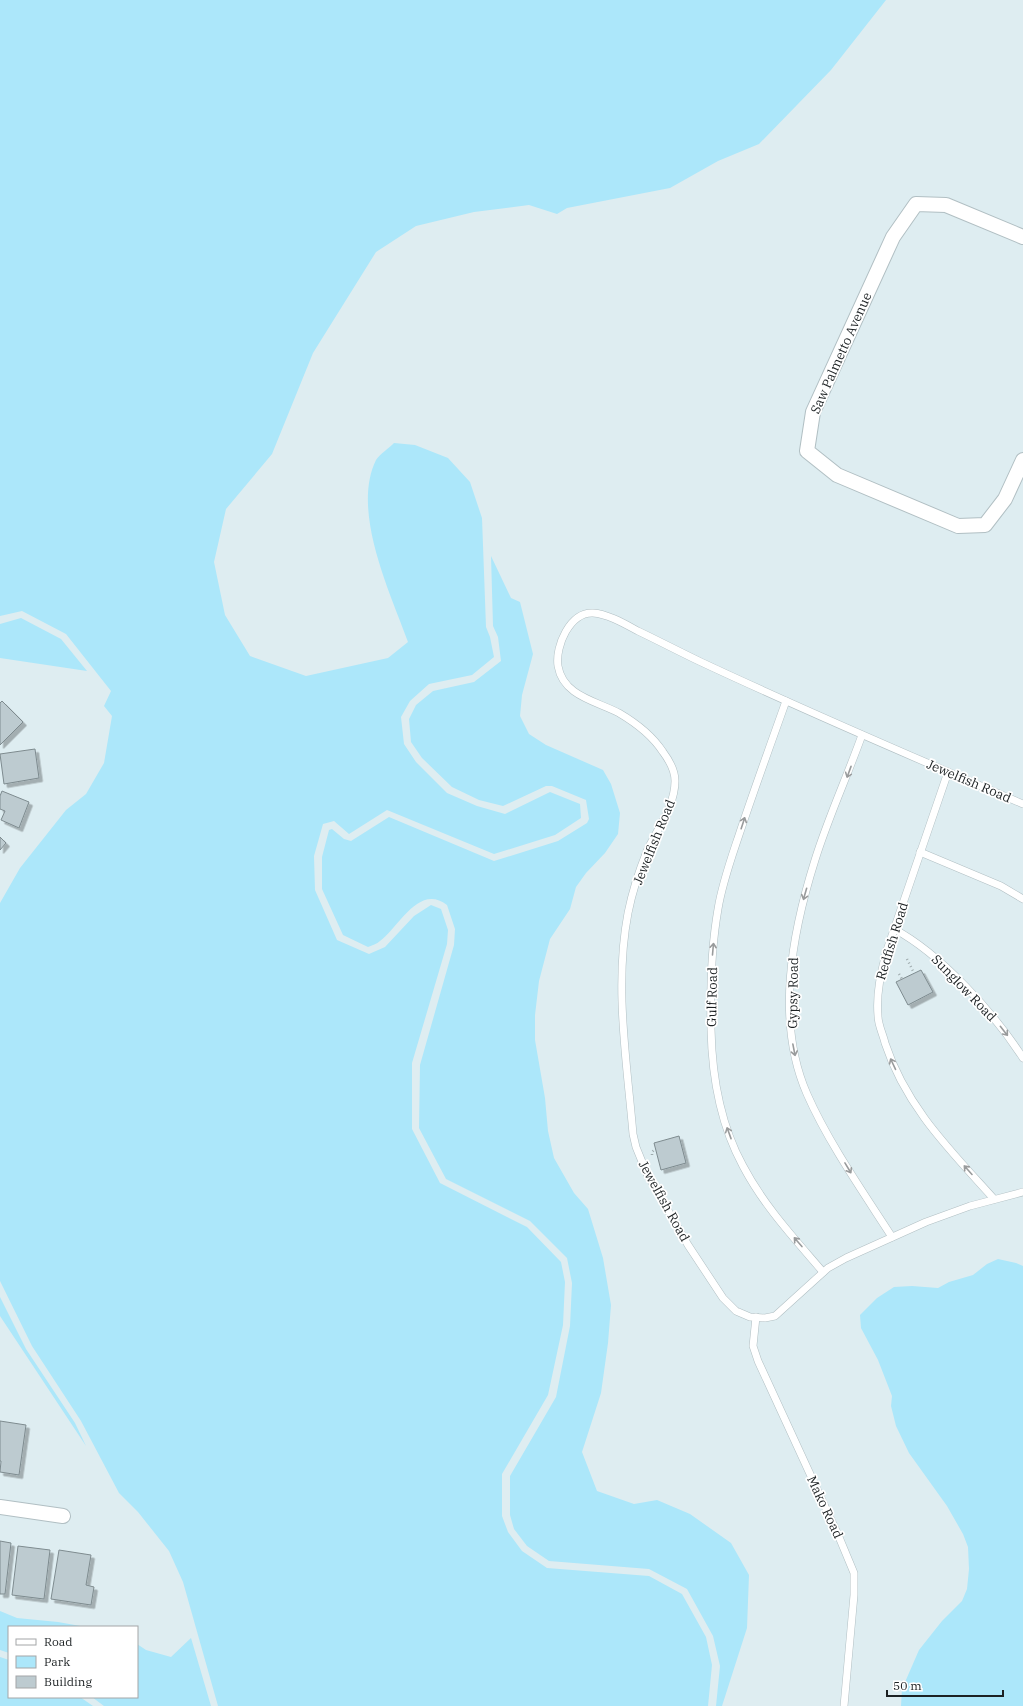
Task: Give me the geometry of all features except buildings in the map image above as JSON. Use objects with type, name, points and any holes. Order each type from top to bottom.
[{"type":"street","name":"Saw Palmetto Avenue","points":[[1023,237],[946,205],[916,204],[893,238],[813,412],[807,451],[837,475],[958,526],[985,525],[1005,499],[1023,460]]},
{"type":"street","points":[[0,1507],[63,1516]]},
{"type":"lane","name":"Jewelfish Road","points":[[1023,804],[862,735],[786,701],[616,620],[595,613],[587,614],[575,619],[568,627],[558,652],[559,669],[566,684],[581,696],[618,713],[639,726],[658,742],[673,771],[675,783],[670,806],[647,852],[638,876],[628,912],[623,946],[622,996],[633,1134],[636,1147],[647,1174],[688,1245],[723,1298],[736,1311],[750,1317],[765,1318],[775,1316],[823,1272],[846,1258],[892,1237],[970,1206],[1023,1192]]},
{"type":"lane","name":"Gulf Road","points":[[786,701],[726,876],[718,908],[713,948],[710,996],[711,1042],[716,1086],[721,1111],[730,1137],[743,1166],[781,1224],[823,1272]]},
{"type":"lane","name":"Gypsy Road","points":[[862,735],[815,859],[801,909],[790,987],[790,1023],[797,1064],[807,1094],[848,1168],[892,1237]]},
{"type":"lane","name":"Redfish Road","points":[[948,772],[894,929],[880,976],[877,999],[878,1018],[891,1061],[910,1099],[923,1118],[994,1199]]},
{"type":"lane","points":[[920,852],[1000,886],[1023,899]]},
{"type":"lane","name":"Sunglow Road","points":[[894,929],[925,948],[961,983],[996,1022],[1023,1058]]},
{"type":"lane","name":"Mako Road","points":[[756,1318],[753,1346],[758,1361],[854,1573],[854,1595],[844,1706]]},
{"type":"path","points":[[907,960],[914,973]]},
{"type":"path","points":[[899,974],[902,980]]},
{"type":"path","points":[[653,1158],[652,1152],[655,1149]]},
{"type":"green space","points":[[0,0],[886,0],[831,70],[759,144],[718,161],[670,188],[567,208],[557,214],[529,205],[474,212],[416,226],[376,252],[313,353],[272,454],[226,509],[214,562],[225,615],[250,656],[306,676],[388,658],[408,642],[383,576],[370,527],[368,503],[369,480],[376,460],[394,443],[415,445],[448,458],[470,482],[482,518],[486,627],[490,637],[494,657],[472,675],[429,684],[410,701],[401,717],[404,744],[416,762],[447,793],[477,806],[505,814],[550,792],[580,804],[581,818],[555,835],[494,854],[387,810],[349,834],[334,821],[323,824],[314,856],[315,890],[337,940],[369,954],[385,947],[414,916],[431,905],[441,909],[448,930],[447,944],[412,1063],[412,1129],[440,1183],[527,1227],[561,1262],[565,1282],[563,1325],[548,1395],[502,1474],[502,1516],[508,1532],[522,1551],[547,1568],[649,1576],[682,1594],[706,1637],[712,1665],[708,1706],[218,1706],[183,1582],[169,1551],[138,1512],[119,1493],[81,1421],[32,1346],[0,1281],[0,903],[20,868],[66,810],[86,794],[104,763],[112,716],[104,706],[111,691],[66,634],[22,611],[0,616]]},
{"type":"green space","points":[[491,556],[511,598],[520,602],[533,654],[522,695],[520,716],[529,734],[546,745],[603,770],[611,784],[620,813],[618,834],[605,853],[586,873],[576,887],[570,909],[550,939],[539,981],[535,1015],[535,1040],[545,1098],[548,1131],[554,1158],[574,1193],[588,1209],[603,1258],[611,1305],[608,1343],[601,1393],[582,1452],[597,1491],[634,1504],[657,1500],[690,1514],[731,1543],[749,1575],[747,1628],[722,1706],[716,1706],[720,1666],[713,1636],[687,1589],[649,1569],[549,1561],[527,1546],[514,1529],[510,1515],[510,1476],[556,1397],[570,1326],[572,1283],[567,1258],[530,1221],[446,1179],[419,1128],[420,1065],[454,945],[455,929],[447,905],[437,900],[427,899],[419,903],[402,918],[387,935],[376,944],[368,947],[343,935],[322,889],[322,857],[329,830],[332,829],[344,839],[351,841],[389,817],[494,861],[558,841],[587,823],[589,819],[586,800],[552,786],[546,786],[503,806],[479,800],[452,787],[422,758],[411,742],[409,719],[416,705],[433,691],[474,682],[501,661],[498,637],[493,626]]},
{"type":"green space","points":[[21,618],[61,639],[87,671],[0,658],[0,624]]},
{"type":"green space","points":[[998,1259],[1023,1266],[1023,1706],[901,1706],[902,1689],[919,1650],[942,1621],[962,1601],[967,1589],[969,1569],[968,1547],[963,1534],[947,1506],[909,1453],[896,1426],[891,1406],[892,1396],[878,1360],[861,1328],[860,1315],[877,1298],[894,1287],[912,1286],[938,1288],[949,1282],[973,1275],[987,1264]]},
{"type":"green space","points":[[0,1297],[26,1349],[75,1423],[86,1446],[0,1316]]},
{"type":"green space","points":[[0,1611],[17,1618],[80,1626],[8,1626],[8,1653],[0,1650]]},
{"type":"green space","points":[[191,1638],[211,1706],[104,1706],[93,1698],[138,1698],[138,1645],[146,1650],[171,1657]]},
{"type":"green space","points":[[0,1657],[8,1660],[8,1698],[81,1698],[93,1706],[0,1706]]}]
